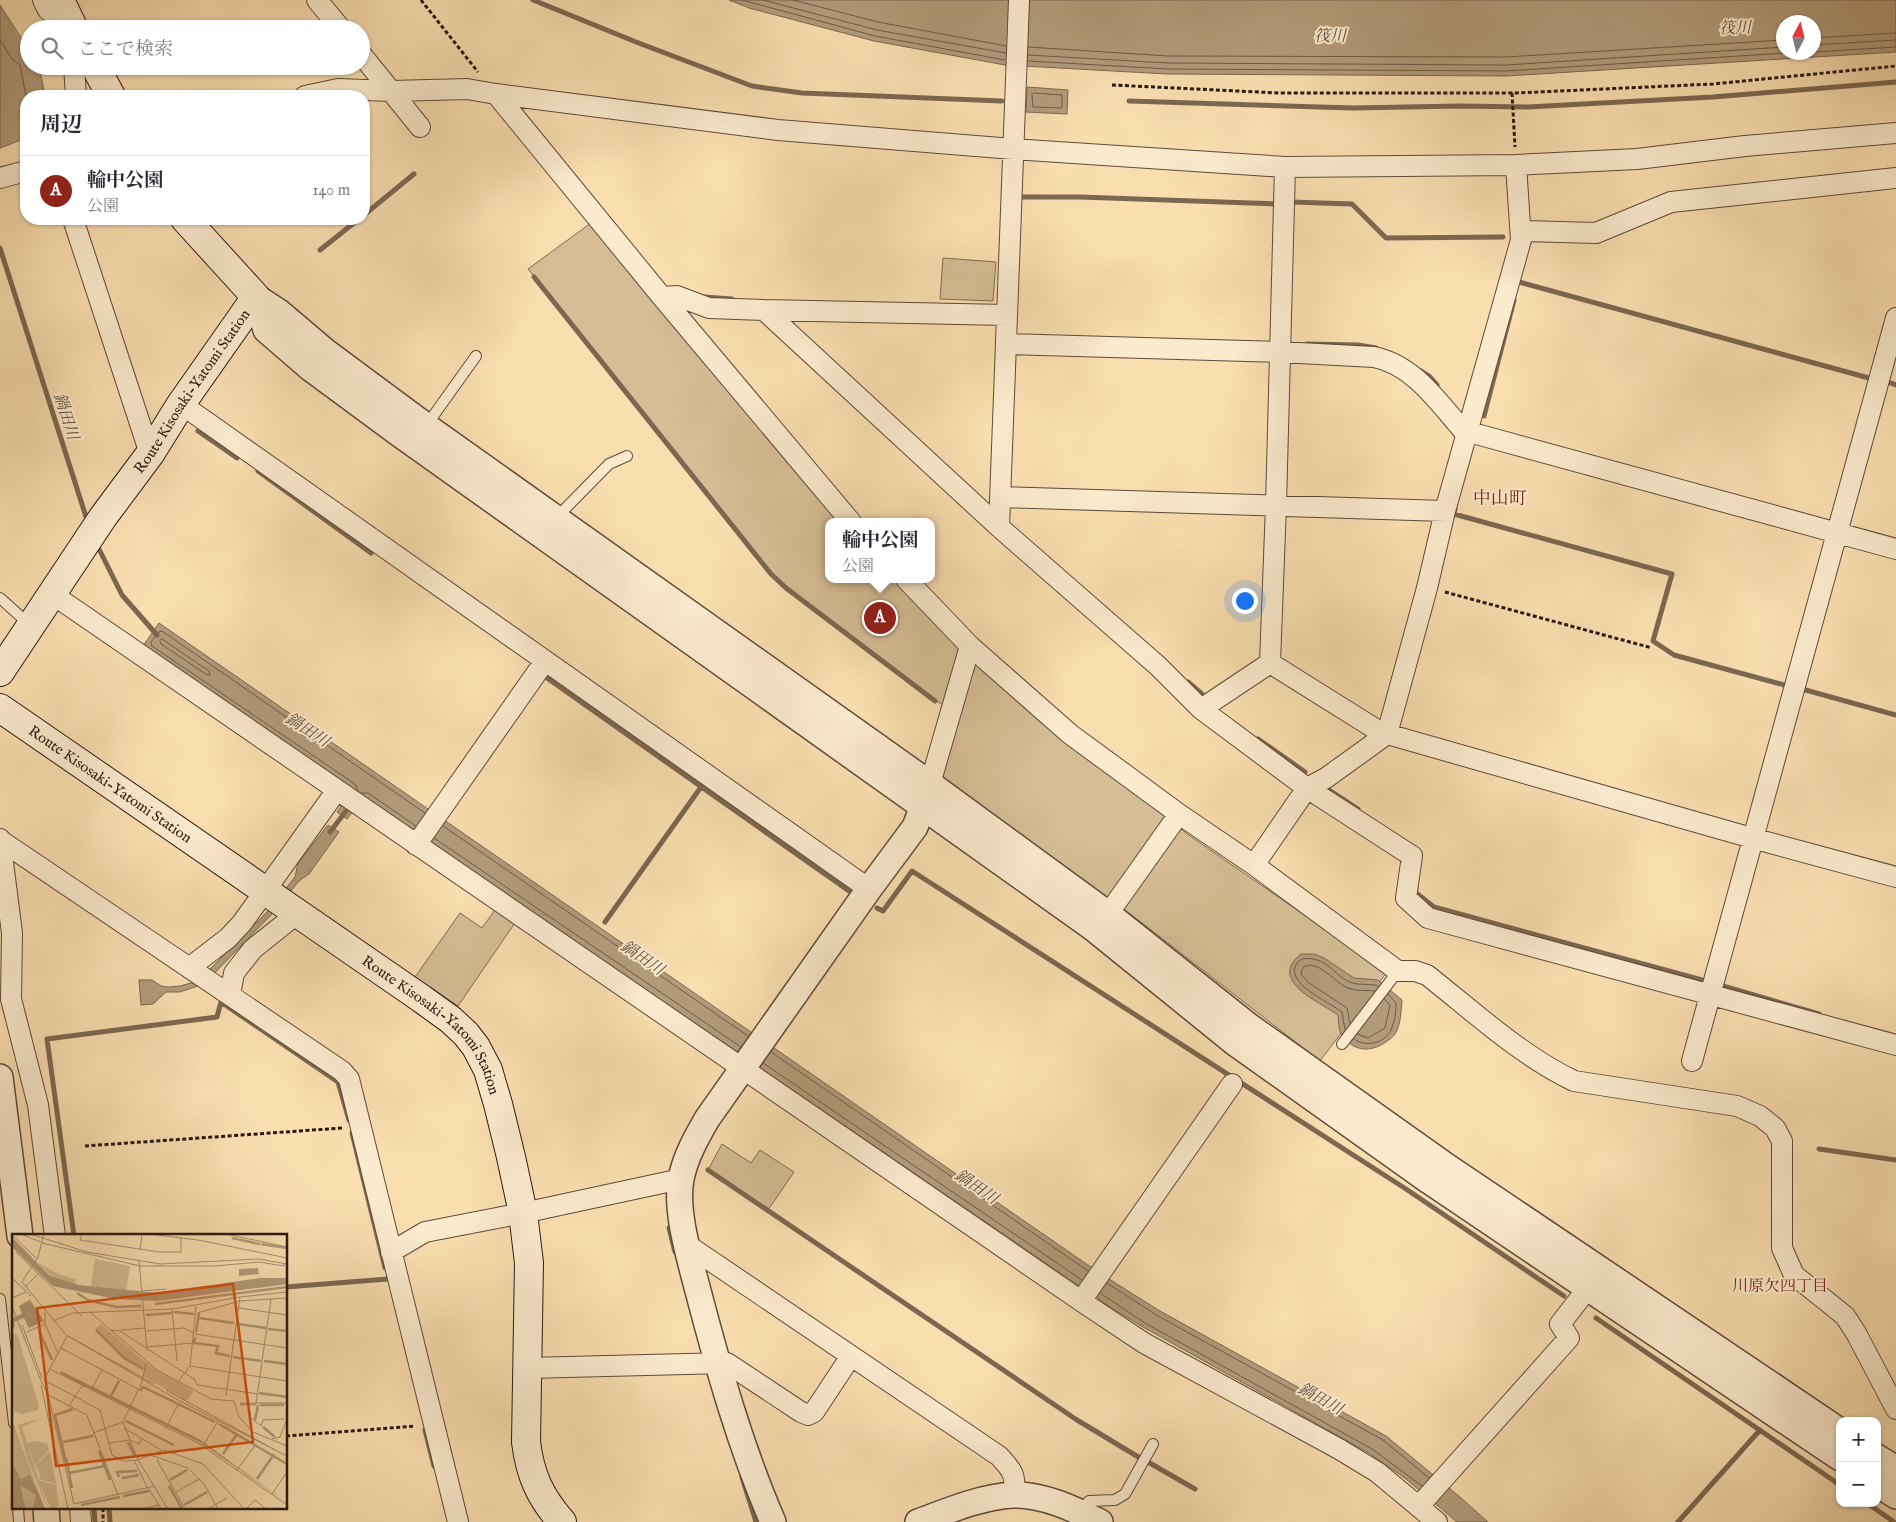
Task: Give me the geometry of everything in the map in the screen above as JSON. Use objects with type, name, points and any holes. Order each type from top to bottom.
[{"type":"main road","points":[[60,0],[69,20]]},
{"type":"main road","points":[[100,75],[108,90]]},
{"type":"main road","name":"Route Kisosaki-Yatomi Station","points":[[0,672],[103,517],[150,454],[181,404],[256,297],[190,225]]},
{"type":"main road","name":"Route Kisosaki-Yatomi Station","points":[[0,708],[450,1020],[466,1034],[476,1047],[488,1070],[498,1104],[523,1213],[529,1263],[526,1442],[529,1465],[539,1489],[551,1510],[562,1522]]},
{"type":"street","points":[[43,0],[48,10],[62,20]]},
{"type":"street","points":[[317,0],[334,20]]},
{"type":"street","points":[[1000,527],[1019,0]]},
{"type":"street","points":[[370,65],[420,127]]},
{"type":"street","points":[[75,75],[76,90]]},
{"type":"street","points":[[330,90],[338,88],[392,91],[467,89],[778,130],[1013,149],[1286,167],[1516,165],[1637,159],[1745,146],[1896,133]]},
{"type":"street","points":[[496,94],[662,297],[848,518]]},
{"type":"street","points":[[1254,865],[1308,788],[1326,778],[1386,735],[1427,588],[1445,511],[1521,240],[1516,165]]},
{"type":"street","points":[[1270,663],[1286,167]]},
{"type":"street","points":[[0,178],[20,173]]},
{"type":"street","points":[[1521,232],[1596,233],[1671,202],[1896,178]]},
{"type":"street","points":[[75,225],[150,454]]},
{"type":"street","points":[[662,297],[677,296],[709,308],[1007,315]]},
{"type":"street","points":[[256,297],[279,312],[325,351],[426,426],[555,518],[927,795],[1236,1043],[1429,1181],[1836,1455]]},
{"type":"street","points":[[256,297],[266,330],[310,368],[600,578],[1108,914],[1249,1026],[1442,1163],[1836,1428]]},
{"type":"street","points":[[764,310],[1000,527],[1158,666],[1201,709],[1308,788],[1412,856],[1406,898],[1428,918],[1896,1045]]},
{"type":"street","points":[[1692,1061],[1896,318]]},
{"type":"street","points":[[1006,344],[1374,356],[1385,359],[1415,376],[1468,434],[1896,549]]},
{"type":"street","points":[[181,404],[869,889]]},
{"type":"street","points":[[1000,496],[1445,511]]},
{"type":"street","points":[[910,583],[970,646],[1070,734],[1179,814],[1254,865],[1394,976],[1414,970],[1427,975],[1527,1053],[1553,1071],[1574,1081],[1737,1106],[1760,1116],[1775,1128],[1782,1141],[1783,1157],[1782,1248],[1794,1275],[1845,1316],[1896,1409]]},
{"type":"street","points":[[52,594],[366,810],[418,842],[742,1069],[1084,1297],[1144,1343],[1377,1472],[1422,1503],[1436,1522]]},
{"type":"street","points":[[773,1522],[753,1475],[716,1363],[686,1244],[681,1199],[681,1179],[695,1140],[707,1120],[869,889],[915,827],[947,730],[970,646]]},
{"type":"street","points":[[418,842],[545,661]]},
{"type":"street","points":[[1201,709],[1270,663]]},
{"type":"street","points":[[1270,663],[1386,735],[1896,877]]},
{"type":"street","points":[[208,980],[234,973],[253,949],[340,792]]},
{"type":"street","points":[[1108,914],[1179,814]]},
{"type":"street","points":[[0,840],[342,1071],[349,1079],[458,1522]]},
{"type":"street","points":[[0,840],[12,933],[11,999],[38,1105],[55,1234]]},
{"type":"street","points":[[208,980],[228,938],[242,923],[280,901]]},
{"type":"street","points":[[0,1077],[20,1234]]},
{"type":"street","points":[[1084,1297],[1232,1084]]},
{"type":"street","points":[[391,1252],[425,1232],[681,1179]]},
{"type":"street","points":[[686,1244],[999,1456],[1012,1471],[1015,1480],[1014,1495]]},
{"type":"street","points":[[1422,1503],[1569,1338],[1560,1324],[1588,1288]]},
{"type":"street","points":[[527,1368],[726,1362],[808,1415],[814,1412],[851,1356]]},
{"type":"street","points":[[1881,1460],[1896,1469]]},
{"type":"street","points":[[1881,1487],[1896,1496]]},
{"type":"street","points":[[918,1522],[966,1504],[1014,1495],[1044,1499],[1090,1517]]},
{"type":"lane","points":[[426,426],[476,356]]},
{"type":"lane","points":[[555,518],[609,464],[627,456]]},
{"type":"lane","points":[[0,598],[31,625]]},
{"type":"lane","points":[[1342,1044],[1394,976]]},
{"type":"lane","points":[[0,1299],[12,1405]]},
{"type":"lane","points":[[1090,1517],[1089,1501],[1115,1500],[1126,1494],[1153,1444]]},
{"type":"path","points":[[421,0],[496,94]]},
{"type":"path","points":[[1112,85],[1279,93],[1512,94],[1713,84],[1896,66]]},
{"type":"path","points":[[1512,94],[1516,165]]},
{"type":"path","points":[[1427,588],[1652,648]]},
{"type":"path","points":[[85,1146],[360,1126]]},
{"type":"path","points":[[288,1436],[433,1424]]},
{"type":"shaded area","points":[[591,223],[839,518],[825,518],[825,583],[900,583],[1064,739],[1190,836],[1387,972],[1320,1061],[1133,916],[927,767],[948,709],[786,588],[771,574],[528,269]]},
{"type":"shaded area","points":[[943,258],[996,262],[993,301],[940,299]]},
{"type":"shaded area","points":[[497,907],[517,920],[458,1006],[415,977],[460,913],[482,928]]},
{"type":"shaded area","points":[[722,1144],[751,1163],[760,1150],[794,1172],[768,1210],[708,1170]]},
{"type":"water","name":"筏川","points":[[729,0],[1896,0],[1896,52],[1821,57],[1821,15],[1776,15],[1776,59],[1506,76],[1167,74],[1005,65],[874,41],[749,8]]},
{"type":"water","points":[[0,5],[20,36],[20,75],[41,75],[44,90],[20,90],[20,140],[0,148]]},
{"type":"water","points":[[1027,87],[1068,90],[1067,114],[1026,112]]},
{"type":"water","points":[[159,623],[1101,1274],[1160,1311],[1386,1436],[1488,1522],[1457,1522],[1406,1479],[1369,1453],[1110,1307],[364,797],[347,819],[337,812],[353,789],[143,646]]},
{"type":"water","points":[[328,825],[339,832],[309,874],[299,881],[272,914],[204,984],[180,992],[166,992],[153,1004],[141,1005],[139,980],[152,980],[161,986],[168,987],[198,981],[267,912],[295,877],[298,863]]},
{"type":"water","points":[[1301,954],[1314,954],[1324,958],[1354,978],[1378,980],[1402,1000],[1400,1022],[1394,1035],[1375,1048],[1364,1049],[1349,1043],[1341,1033],[1338,1015],[1309,997],[1293,982],[1290,973],[1292,964]]},
{"type":"waterway","points":[[533,0],[752,86],[802,93],[1002,101]]},
{"type":"waterway","points":[[1129,101],[1353,108],[1528,107],[1713,97],[1896,82]]},
{"type":"waterway","points":[[370,210],[414,174]]},
{"type":"waterway","points":[[1019,197],[1080,197],[1278,204]]},
{"type":"waterway","points":[[1291,202],[1352,204],[1386,238],[1503,237]]},
{"type":"waterway","points":[[320,250],[351,225]]},
{"type":"waterway","name":"鍋田川","points":[[0,248],[88,523]]},
{"type":"waterway","points":[[534,277],[771,574],[786,588],[935,701]]},
{"type":"waterway","points":[[1519,282],[1869,378]]},
{"type":"waterway","points":[[704,297],[732,299]]},
{"type":"waterway","points":[[1484,416],[1514,300]]},
{"type":"waterway","points":[[1307,344],[1358,345],[1376,348]]},
{"type":"waterway","points":[[1421,371],[1429,376],[1437,385]]},
{"type":"waterway","points":[[1888,382],[1896,385]]},
{"type":"waterway","points":[[198,431],[237,458]]},
{"type":"waterway","points":[[258,471],[371,553]]},
{"type":"waterway","points":[[1455,509],[1454,514],[1672,574],[1653,641],[1674,655],[1788,686]]},
{"type":"waterway","name":"鍋田川","points":[[96,543],[122,595],[157,635]]},
{"type":"waterway","points":[[547,678],[849,891]]},
{"type":"waterway","points":[[1188,682],[1202,694]]},
{"type":"waterway","points":[[1802,689],[1896,715]]},
{"type":"waterway","points":[[1258,739],[1305,772]]},
{"type":"waterway","points":[[605,922],[701,787]]},
{"type":"waterway","points":[[1329,790],[1358,809]]},
{"type":"waterway","points":[[330,832],[346,811]]},
{"type":"waterway","points":[[877,908],[883,911],[912,871],[1406,1189],[1564,1296]]},
{"type":"waterway","points":[[1416,889],[1415,892],[1434,907],[1702,980]]},
{"type":"waterway","points":[[1723,986],[1819,1014]]},
{"type":"waterway","points":[[74,1234],[47,1039],[217,1017],[221,1002],[338,1082],[349,1120]]},
{"type":"waterway","points":[[352,1133],[385,1268]]},
{"type":"waterway","points":[[1819,1149],[1896,1160]]},
{"type":"waterway","points":[[708,1170],[1077,1420],[1140,1458]]},
{"type":"waterway","points":[[669,1228],[675,1252]]},
{"type":"waterway","points":[[288,1287],[388,1279]]},
{"type":"waterway","points":[[1596,1318],[1836,1482]]},
{"type":"waterway","points":[[425,1430],[434,1466]]},
{"type":"waterway","points":[[1678,1522],[1760,1430]]},
{"type":"waterway","points":[[1148,1462],[1195,1489]]},
{"type":"waterway","points":[[742,1477],[756,1522]]},
{"type":"waterway","points":[[1873,1507],[1894,1522]]},
{"type":"waterway","points":[[94,1510],[95,1522]]},
{"type":"waterway","points":[[109,1510],[110,1522]]},
{"type":"place","name":"輪中公園","points":[[880,618]]},
{"type":"district","name":"中山町","points":[[1500,498]]},
{"type":"district","name":"川原欠四丁目","points":[[1780,1285]]}]
